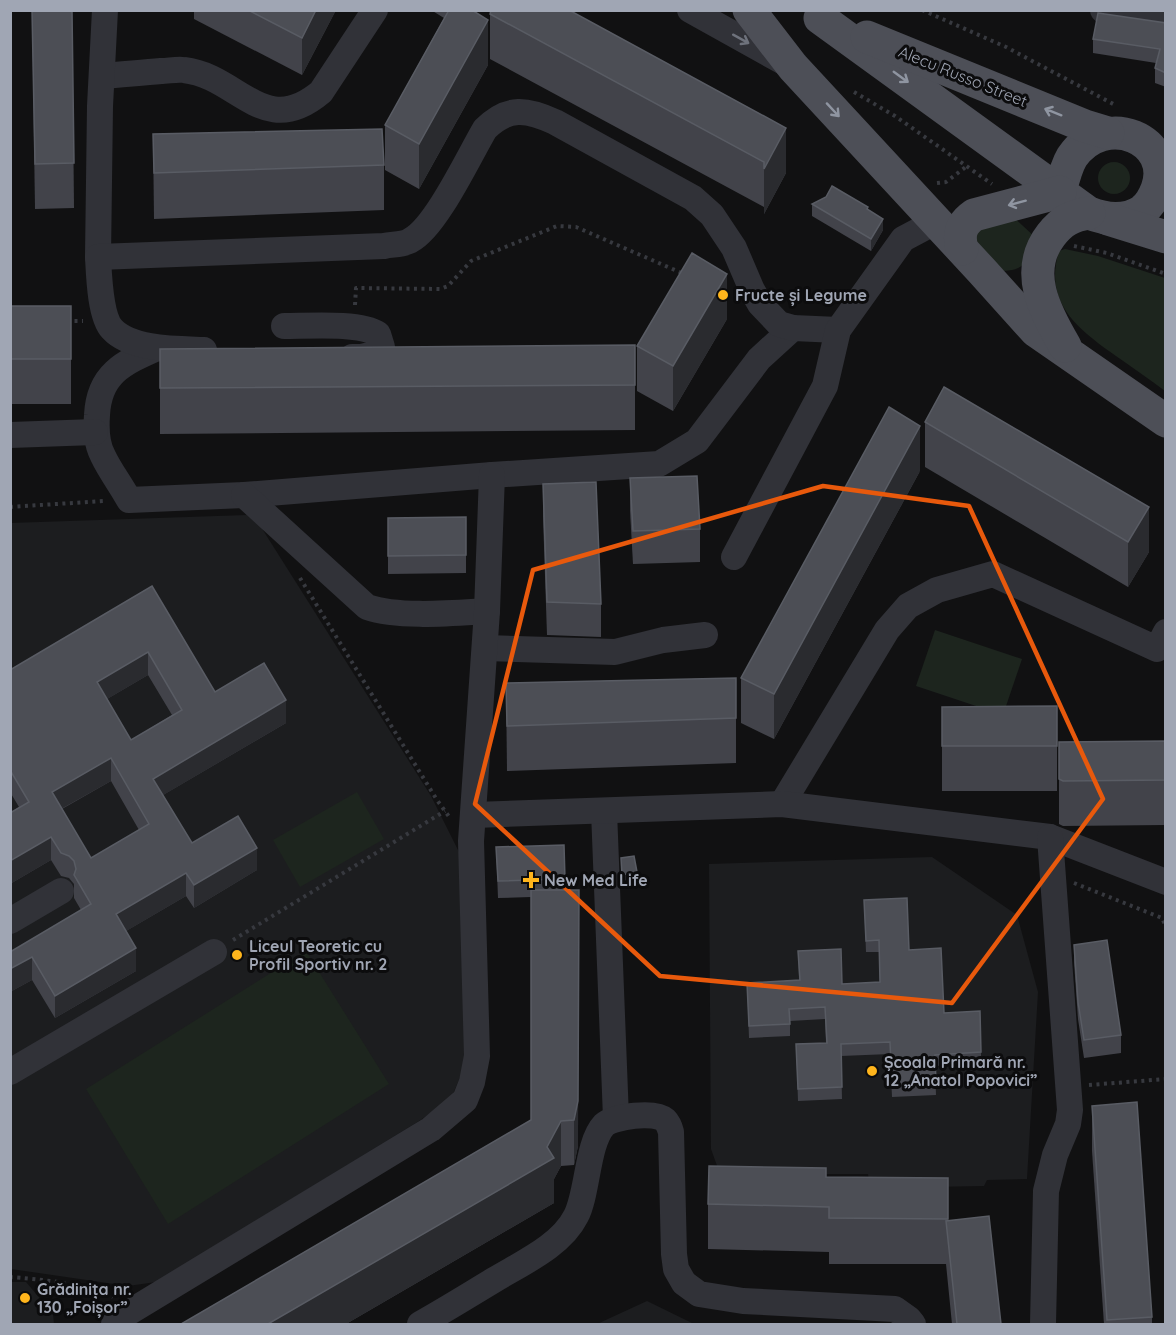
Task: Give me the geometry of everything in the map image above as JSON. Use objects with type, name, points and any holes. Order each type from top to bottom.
[{"type":"main road","points":[[749,10],[793,67],[1036,331],[1166,421]]},
{"type":"main road","name":"Alecu Russo Street","points":[[813,14],[1085,126],[1147,148]]},
{"type":"main road","name":"Alecu Russo Street","points":[[813,14],[1060,192]]},
{"type":"main road","points":[[974,215],[967,219],[960,234],[972,260],[998,279],[1008,282],[1017,281],[1037,265],[1047,240],[1060,223],[1073,215],[1096,215],[1118,219],[1132,216],[1154,198],[1147,148],[1095,137],[1082,146],[1072,158],[1060,192]]},
{"type":"main road","points":[[936,222],[974,215],[1060,192],[1096,215],[1166,237]]},
{"type":"main road","points":[[1037,265],[1039,287],[1048,317],[1069,352]]},
{"type":"street","points":[[105,10],[98,257],[105,313],[111,328],[125,338],[157,348],[226,352]]},
{"type":"street","points":[[102,75],[184,70],[207,77],[268,110],[290,110],[309,103],[321,92],[375,10]]},
{"type":"street","points":[[690,10],[793,67]]},
{"type":"street","points":[[1103,10],[1166,23]]},
{"type":"street","points":[[98,257],[384,246],[409,242],[425,231],[485,129],[495,119],[511,112],[523,111],[555,122],[693,198],[712,215],[723,230],[734,248],[752,290],[765,310],[779,324],[793,328],[838,330]]},
{"type":"street","points":[[734,556],[825,386],[838,330],[903,239],[936,222]]},
{"type":"street","points":[[284,326],[354,327],[372,330],[378,334],[382,347],[377,353],[361,357],[328,356]]},
{"type":"street","points":[[157,348],[119,367],[101,388],[96,432],[102,455],[129,500],[244,495],[659,464],[697,441],[759,359],[793,328]]},
{"type":"street","points":[[10,435],[96,432]]},
{"type":"street","points":[[121,1318],[431,1130],[465,1100],[472,1082],[477,1056],[471,840],[485,648],[492,475]]},
{"type":"street","points":[[244,495],[367,607],[381,612],[397,613],[487,611]]},
{"type":"street","points":[[782,804],[886,630],[908,606],[937,590],[993,574],[1163,645]]},
{"type":"street","points":[[485,648],[615,652],[663,640],[705,635]]},
{"type":"street","points":[[474,815],[782,804],[1050,837],[1166,882]]},
{"type":"street","points":[[604,811],[616,1118]]},
{"type":"street","points":[[1043,1324],[1046,1191],[1054,1155],[1068,1124],[1070,1110],[1050,837]]},
{"type":"street","points":[[10,921],[61,891]]},
{"type":"street","points":[[10,1072],[214,952]]},
{"type":"street","points":[[420,1324],[541,1252],[561,1235],[575,1218],[583,1199],[597,1137],[604,1126],[616,1118],[658,1116],[669,1126],[674,1254],[676,1269],[684,1283],[699,1294],[743,1301],[895,1309],[913,1324]]},
{"type":"path","points":[[922,10],[1006,47],[1147,148]]},
{"type":"path","points":[[930,183],[946,182],[967,166]]},
{"type":"path","points":[[354,327],[356,288],[440,289],[448,286],[471,261],[557,226],[576,227],[690,277]]},
{"type":"path","points":[[1068,245],[1107,253],[1166,274]]},
{"type":"path","points":[[65,321],[108,321]]},
{"type":"path","points":[[10,507],[129,500]]},
{"type":"path","points":[[296,571],[445,811],[471,840]]},
{"type":"path","points":[[214,952],[445,811]]},
{"type":"path","points":[[1053,875],[1162,918],[1166,927]]},
{"type":"path","points":[[1069,1087],[1166,1078]]},
{"type":"path","points":[[10,1277],[104,1292],[112,1296],[121,1318]]},
{"type":"highlighted area","points":[[823,486],[969,506],[1103,799],[952,1003],[660,976],[475,804],[533,570]]},
{"type":"shaded area","points":[[1114,162],[1126,166],[1130,178],[1126,190],[1114,194],[1102,190],[1098,178],[1102,166]]},
{"type":"shaded area","points":[[1011,215],[1035,237],[1023,265],[1004,271],[973,245],[971,227]]},
{"type":"shaded area","points":[[1065,249],[1098,256],[1165,278],[1165,391],[1089,336],[1067,313],[1056,286],[1055,269],[1059,251]]},
{"type":"shaded area","name":"Liceul Teoretic cu Profil Sportiv nr. 2","points":[[247,515],[261,527],[431,796],[459,852],[468,1058],[451,1099],[416,1123],[156,1282],[128,1286],[11,1269],[10,523]]},
{"type":"shaded area","points":[[935,630],[1022,659],[1003,715],[916,686]]},
{"type":"shaded area","points":[[357,792],[384,839],[300,887],[273,840]]},
{"type":"shaded area","name":"Școala Primară nr. 12 „Anatol Popovici”","points":[[932,857],[1017,915],[1038,992],[1027,1179],[987,1180],[984,1186],[870,1188],[868,1174],[720,1174],[711,1149],[709,864]]},
{"type":"shaded area","points":[[306,951],[389,1084],[168,1224],[86,1089]]},
{"type":"shaded area","name":"Grădinița nr. 130 „Foișor”","points":[[11,1282],[26,1282],[53,1314],[54,1324],[11,1324]]},
{"type":"shaded area","points":[[647,1301],[694,1324],[597,1324]]},
{"type":"building","points":[[32,10],[72,10],[74,163],[35,164]]},
{"type":"building","points":[[248,10],[316,10],[302,38]]},
{"type":"building","points":[[449,10],[472,10],[488,20],[419,144],[385,125]]},
{"type":"building","points":[[491,10],[569,10],[786,128],[764,169],[764,162],[490,14]]},
{"type":"building","points":[[1098,13],[1166,23],[1166,73],[1155,68],[1160,49],[1093,39]]},
{"type":"building","points":[[382,129],[384,165],[154,173],[153,134]]},
{"type":"building","points":[[832,186],[868,207],[867,209],[883,219],[871,239],[812,204],[826,197]]},
{"type":"building","points":[[692,253],[727,274],[673,366],[637,346]]},
{"type":"building","points":[[10,306],[71,306],[71,359],[10,359]]},
{"type":"building","points":[[635,345],[635,385],[160,388],[160,349]]},
{"type":"building","points":[[944,387],[1149,507],[1128,542],[925,422]]},
{"type":"building","points":[[889,407],[920,426],[774,694],[741,678]]},
{"type":"building","points":[[697,476],[700,529],[633,531],[630,478]]},
{"type":"building","points":[[596,482],[601,604],[547,602],[543,484]]},
{"type":"building","points":[[466,517],[466,555],[388,556],[388,518]]},
{"type":"building","points":[[152,586],[215,692],[264,663],[286,700],[153,779],[192,843],[238,816],[257,848],[194,885],[186,873],[116,914],[136,948],[55,996],[32,957],[10,969],[10,952],[91,904],[74,875],[76,869],[74,861],[61,853],[51,837],[10,861],[10,813],[29,802],[10,770],[10,670]],"holes":[[[148,652],[182,710],[131,740],[97,682]],[[111,758],[149,824],[91,858],[52,792]]]},
{"type":"building","points":[[736,678],[736,718],[507,726],[506,683]]},
{"type":"building","points":[[1057,706],[1057,746],[942,746],[942,707]]},
{"type":"building","points":[[1166,741],[1166,780],[1063,781],[1059,779],[1059,742]]},
{"type":"building","points":[[564,845],[565,879],[498,881],[496,847]]},
{"type":"building","points":[[634,856],[637,872],[622,875],[621,858]]},
{"type":"building","points":[[531,890],[579,890],[578,1101],[574,1120],[561,1121],[547,1147],[554,1158],[268,1324],[181,1324],[531,1120]]},
{"type":"building","points":[[907,898],[909,950],[941,948],[944,1013],[980,1011],[981,1052],[935,1055],[936,1083],[892,1085],[890,1042],[841,1044],[842,1087],[798,1089],[796,1044],[827,1043],[825,1007],[789,1009],[790,1024],[749,1026],[747,983],[800,980],[798,951],[841,949],[842,984],[880,982],[879,940],[866,941],[864,900]]},
{"type":"building","points":[[1107,940],[1121,1035],[1084,1040],[1078,1002],[1074,945]]},
{"type":"building","points":[[1137,1102],[1152,1317],[1107,1320],[1092,1106]]},
{"type":"building","points":[[709,1166],[826,1168],[826,1177],[948,1178],[948,1219],[829,1218],[829,1207],[708,1204]]},
{"type":"building","points":[[989,1216],[1001,1324],[957,1324],[946,1221]]},
{"type":"place","name":"Fructe și Legume","points":[[723,295]]},
{"type":"place","name":"New Med Life","points":[[531,880]]},
{"type":"place","name":"Liceul Teoretic cu Profil Sportiv nr. 2","points":[[237,955]]},
{"type":"place","name":"Școala Primară nr. 12 „Anatol Popovici”","points":[[872,1071]]},
{"type":"place","name":"Grădinița nr. 130 „Foișor”","points":[[25,1298]]}]
